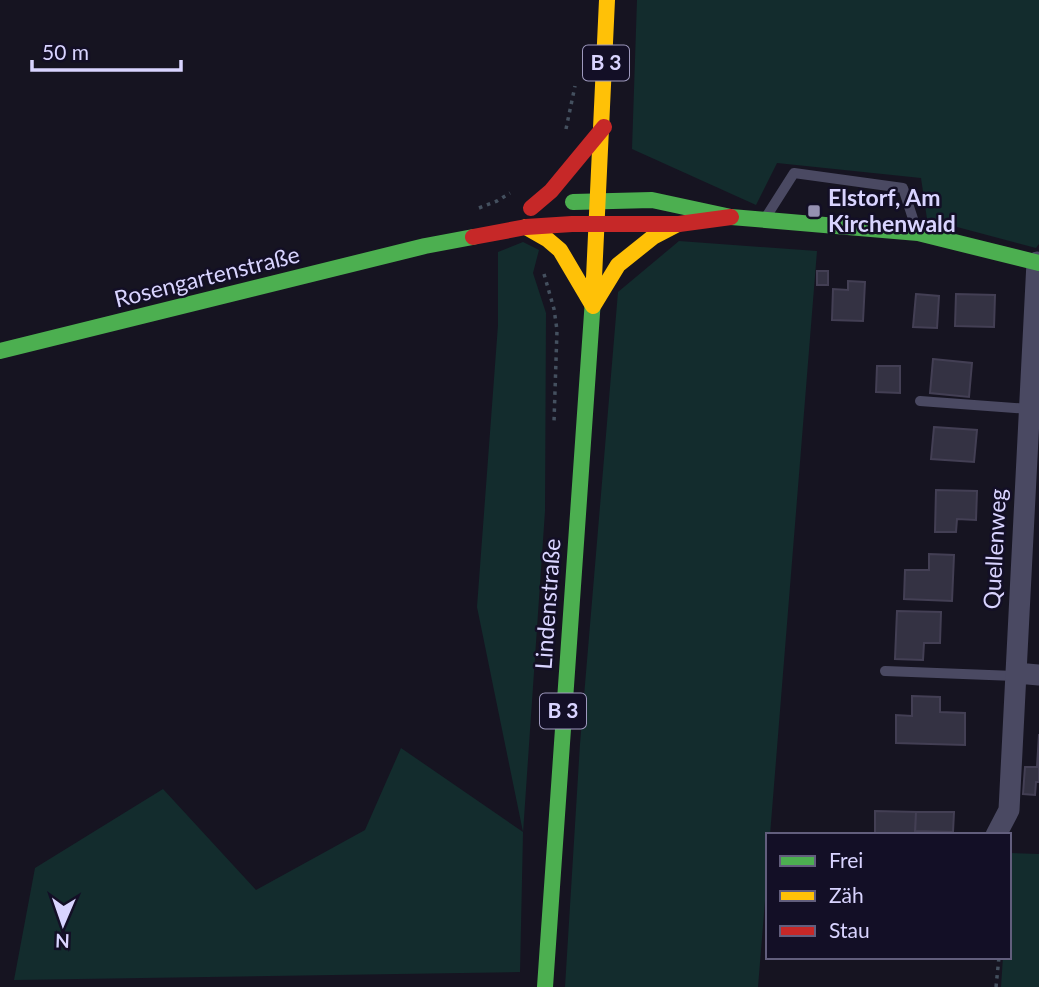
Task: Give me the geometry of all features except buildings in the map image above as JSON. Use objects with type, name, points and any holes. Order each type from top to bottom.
[{"type":"main road","name":"B 3","points":[[598,225],[607,0]]},
{"type":"main road","points":[[531,208],[551,191],[604,127]]},
{"type":"main road","name":"Rosengartenstraße","points":[[425,246],[531,208],[558,204],[652,200],[731,218]]},
{"type":"main road","points":[[731,218],[918,233],[1038,262]]},
{"type":"main road","name":"Rosengartenstraße","points":[[0,351],[425,246],[526,227],[679,224],[731,218]]},
{"type":"main road","points":[[526,227],[560,250],[593,306],[618,265],[653,237],[679,224]]},
{"type":"main road","name":"Lindenstraße","points":[[545,987],[598,225]]},
{"type":"street","name":"Quellenweg","points":[[997,833],[1009,810],[1038,262]]},
{"type":"street","points":[[1015,674],[1039,675]]},
{"type":"lane","points":[[764,219],[794,173],[903,188],[918,233]]},
{"type":"lane","points":[[920,401],[1029,409]]},
{"type":"lane","points":[[885,671],[1015,674]]},
{"type":"path","points":[[563,136],[568,127],[575,80]]},
{"type":"path","points":[[996,987],[999,959]]},
{"type":"green space","points":[[637,0],[1039,0],[1039,244],[1036,248],[927,219],[921,178],[777,163],[756,205],[632,149]]},
{"type":"green space","points":[[679,241],[817,251],[770,833],[766,833],[766,889],[758,987],[565,987],[580,744],[618,292]]},
{"type":"green space","points":[[523,242],[539,250],[533,273],[546,313],[545,511],[523,833],[520,972],[14,980],[35,868],[163,789],[256,890],[365,830],[401,748],[523,832],[477,607],[498,325],[498,252]]},
{"type":"green space","points":[[1011,853],[1039,854],[1039,987],[1001,987],[1003,959],[1011,959]]},
{"type":"traffic: fast","points":[[573,202],[652,200],[731,217],[918,233],[1039,263]]},
{"type":"traffic: fast","points":[[0,351],[425,246],[473,237]]},
{"type":"traffic: fast","points":[[545,987],[593,299]]},
{"type":"traffic: slow","points":[[593,299],[607,0]]},
{"type":"traffic: slow","points":[[526,227],[560,250],[593,306],[618,265],[653,237],[678,224]]},
{"type":"traffic: jam","points":[[531,208],[551,191],[604,127]]},
{"type":"traffic: jam","points":[[473,237],[526,227],[679,224],[731,217]]},
{"type":"place","name":"Elstorf, Am Kirchenwald","points":[[814,211]]}]
